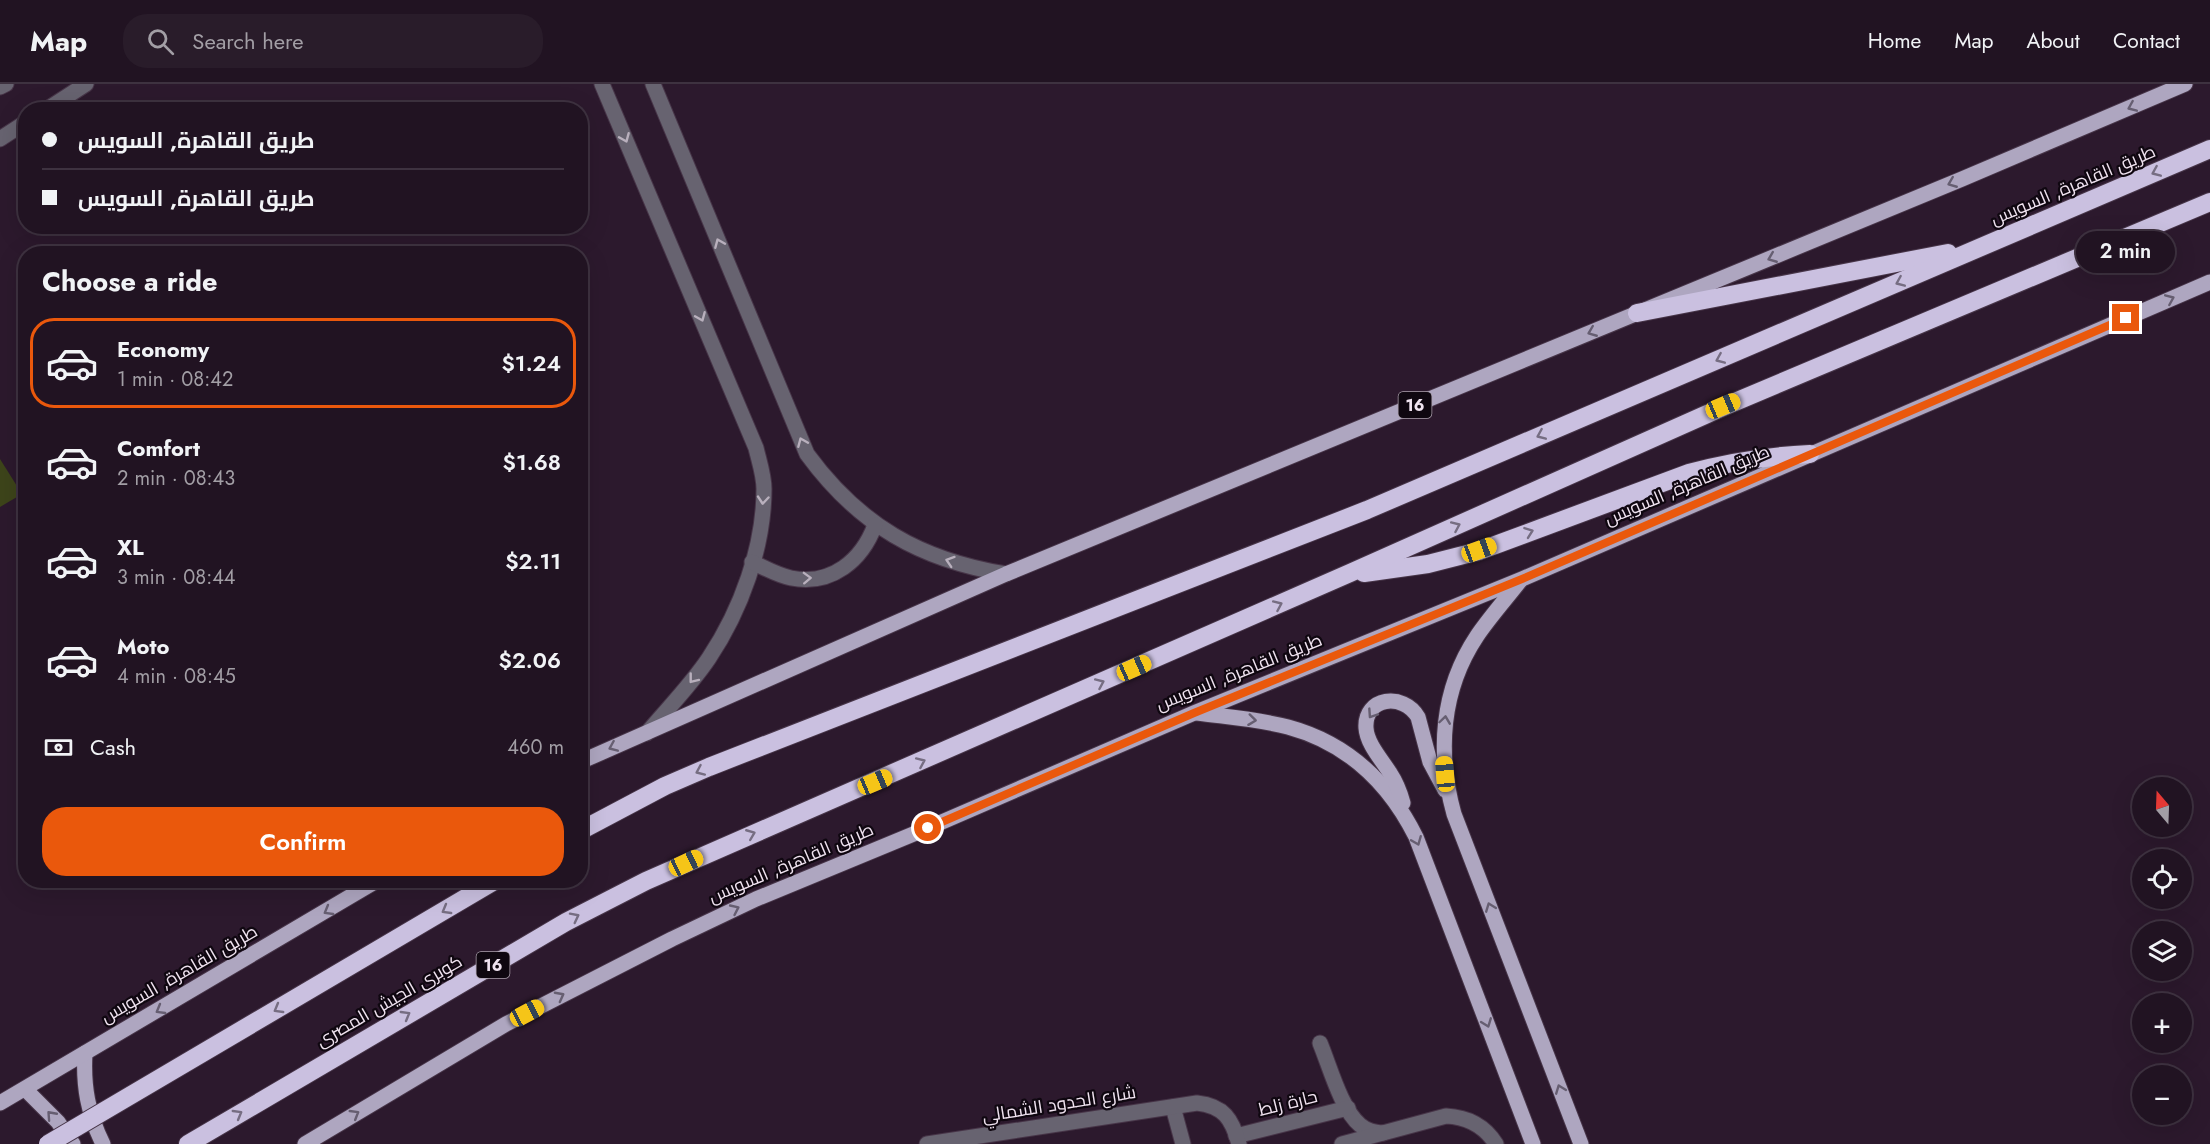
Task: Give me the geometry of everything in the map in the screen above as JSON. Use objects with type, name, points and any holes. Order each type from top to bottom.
[{"type":"highway","name":"طريق القاهرة, السويس","points":[[588,827],[665,786],[1367,510],[2210,149]]},
{"type":"highway","name":"16","points":[[1350,573],[1723,406],[2210,202]]},
{"type":"highway","name":"16","points":[[1637,313],[1982,247]]},
{"type":"highway","name":"16","points":[[1350,573],[1403,569],[1471,553],[1689,473],[1718,465],[1749,459],[1810,454]]},
{"type":"highway","name":"كوبرى الجيش المصرى","points":[[188,1144],[566,922],[646,881],[1350,573]]},
{"type":"highway","points":[[48,1144],[482,888]]},
{"type":"main road","name":"16","points":[[588,758],[1006,574],[2186,84]]},
{"type":"main road","name":"طريق القاهرة, السويس","points":[[305,1144],[506,1024],[672,939],[842,862],[928,828],[1194,713],[1522,579],[2210,282]]},
{"type":"main road","points":[[1522,579],[1477,636],[1454,682],[1446,712],[1444,764],[1448,794],[1461,833],[1581,1144]]},
{"type":"main road","points":[[1406,817],[1397,786],[1366,730],[1369,715],[1379,704],[1394,700],[1401,701],[1414,710],[1430,762],[1448,794]]},
{"type":"main road","points":[[1194,713],[1286,726],[1328,742],[1346,753],[1380,781],[1406,817],[1416,837],[1533,1144]]},
{"type":"main road","name":"طريق القاهرة, السويس","points":[[0,1103],[364,888]]},
{"type":"main road","points":[[85,1053],[84,1072],[88,1102],[96,1131],[103,1144]]},
{"type":"main road","points":[[25,1089],[58,1122],[73,1144]]},
{"type":"street","points":[[0,87],[6,84]]},
{"type":"street","points":[[58,102],[86,84]]},
{"type":"street","points":[[602,84],[756,448],[764,487],[752,562],[737,605],[709,658],[646,733]]},
{"type":"street","points":[[653,84],[807,454],[838,492],[875,525],[899,540],[942,559],[979,570],[1006,574]]},
{"type":"street","points":[[0,139],[18,127]]},
{"type":"street","points":[[752,562],[776,574],[793,578],[811,579],[829,575],[845,567],[858,556],[869,541],[875,525]]},
{"type":"street","points":[[1320,1043],[1348,1108],[1361,1126],[1369,1131],[1383,1133]]},
{"type":"street","name":"شارع الحدود الشمالي","points":[[927,1144],[1001,1139],[1197,1103],[1208,1104],[1218,1109],[1233,1125],[1238,1140]]},
{"type":"street","points":[[1173,1107],[1183,1144]]},
{"type":"street","name":"حارة زلط","points":[[1238,1140],[1348,1108]]},
{"type":"street","points":[[1342,1144],[1446,1116],[1457,1117],[1479,1125],[1488,1132],[1496,1144]]},
{"type":"green space","points":[[0,459],[18,488],[18,496],[0,507]]},
{"type":"route","points":[[928,828],[1194,713],[1522,579],[2126,318]]}]
